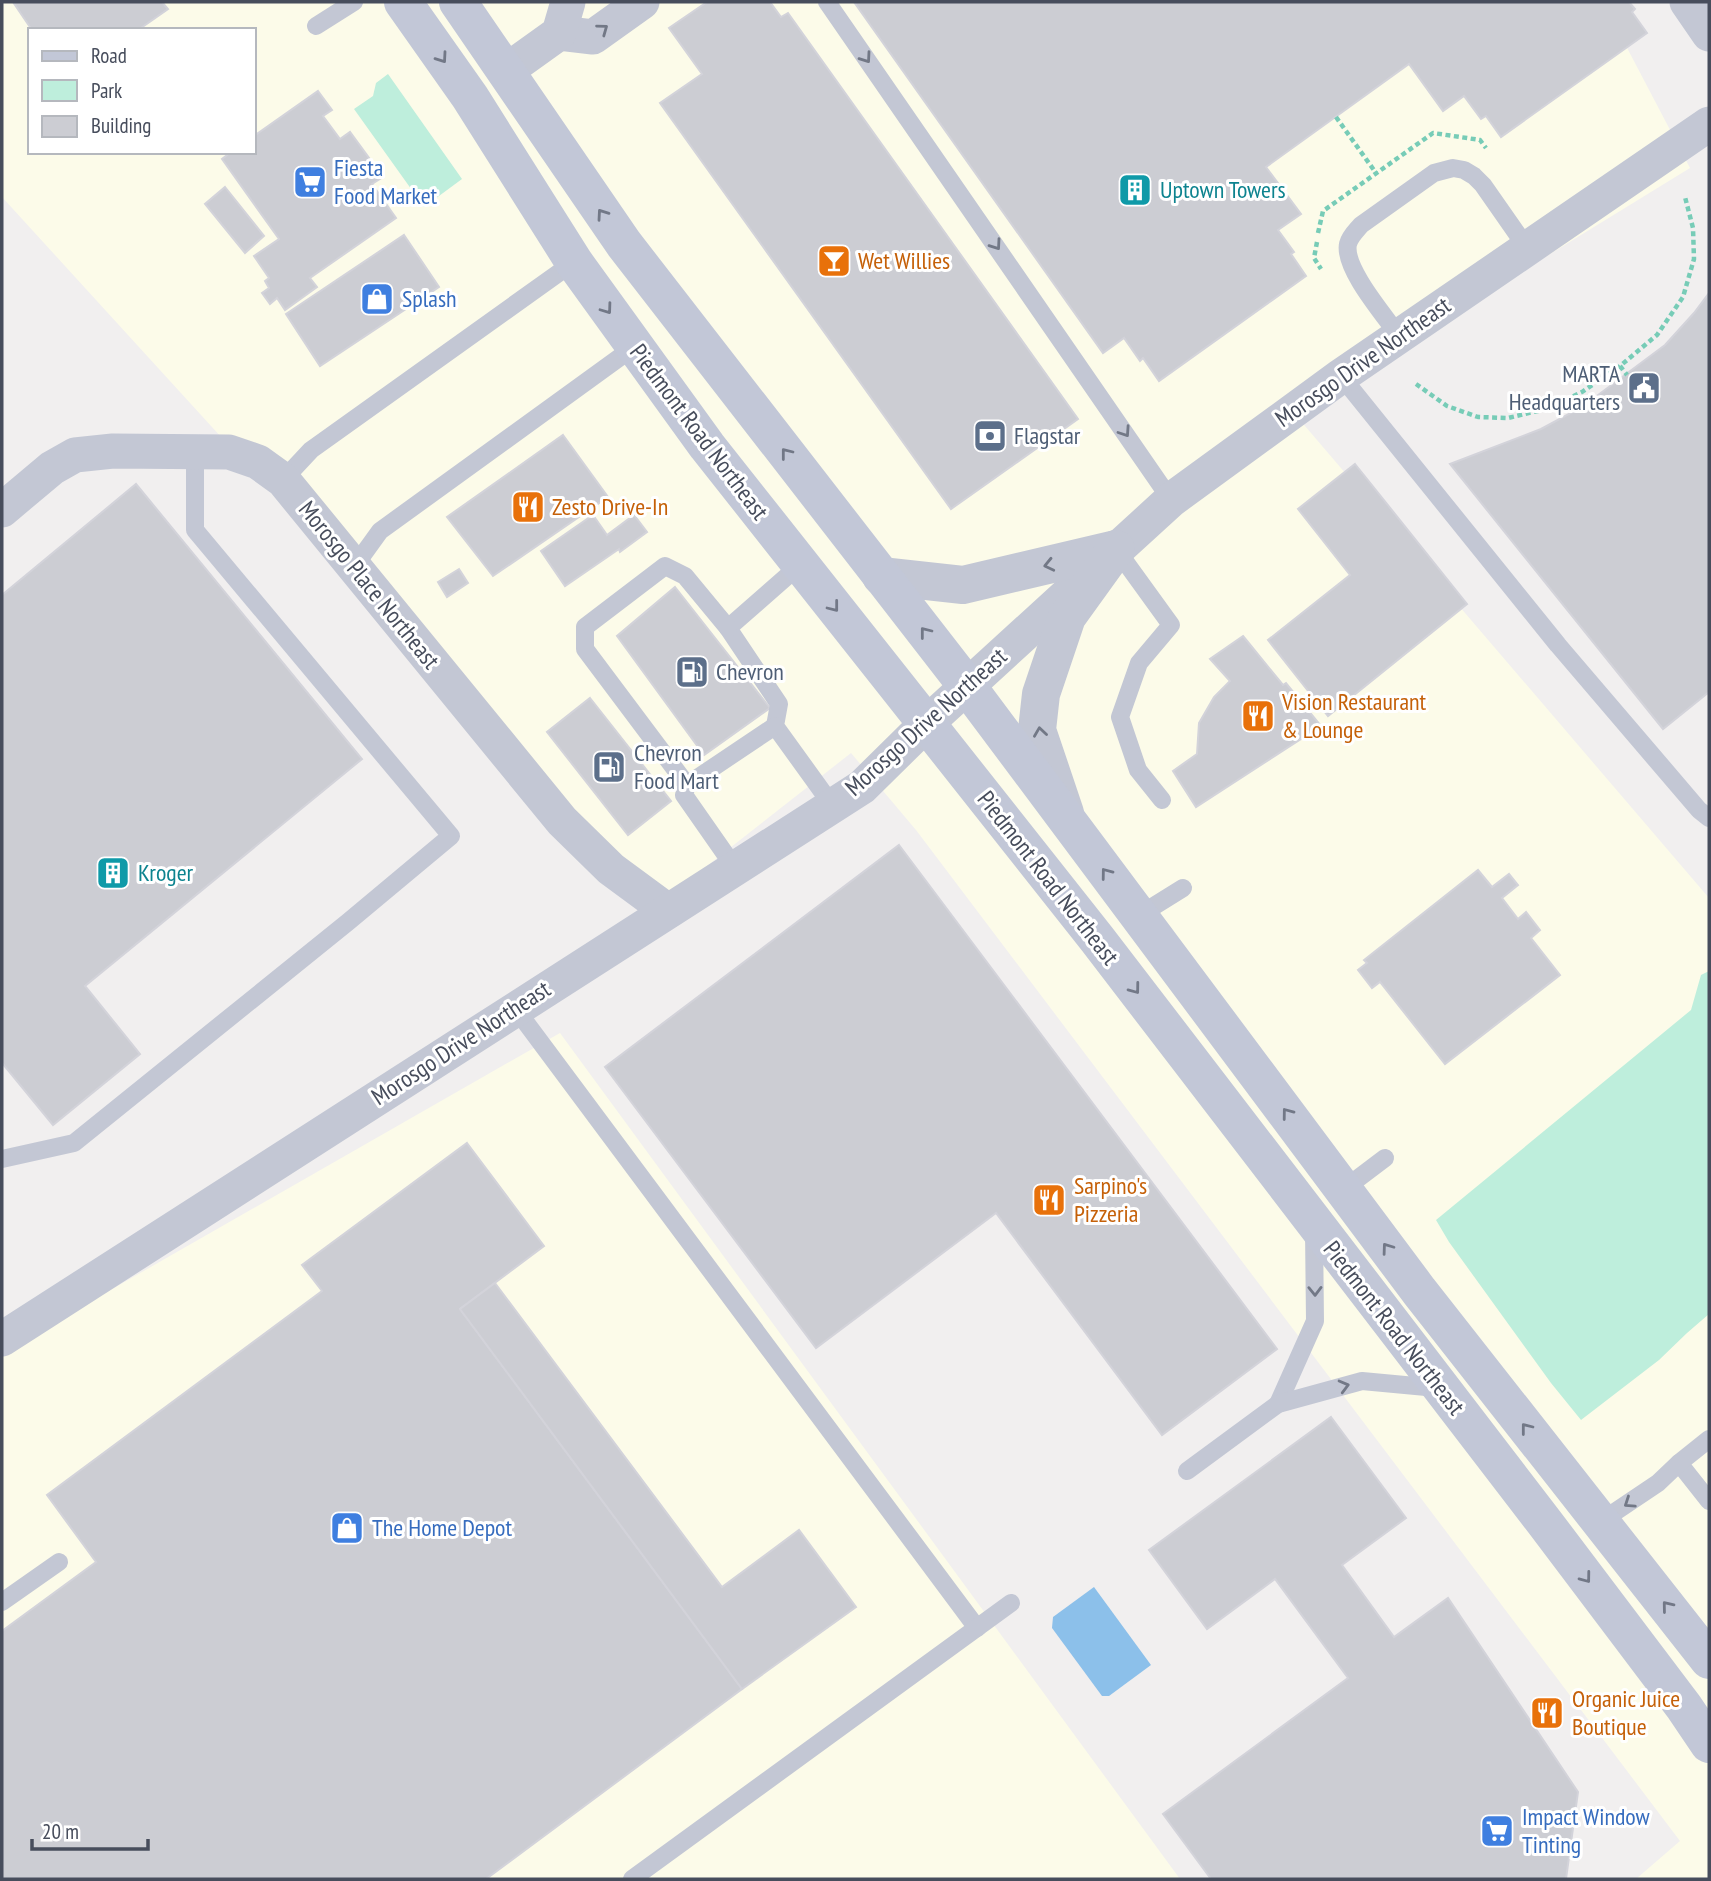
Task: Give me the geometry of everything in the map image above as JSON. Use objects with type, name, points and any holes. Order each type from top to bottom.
[{"type":"main road","name":"Piedmont Road Northeast","points":[[403,2],[470,97],[574,262],[707,446],[1097,939],[1651,1664],[1709,1744]]},
{"type":"main road","name":"Piedmont Road Northeast","points":[[458,2],[624,244],[967,686],[1419,1291],[1709,1660]]},
{"type":"street","points":[[506,71],[564,17],[593,37],[642,2]]},
{"type":"street","points":[[1687,2],[1709,34]]},
{"type":"street","name":"Morosgo Drive Northeast","points":[[2,1339],[862,787],[927,723],[1171,500],[1341,376],[1709,124]]},
{"type":"street","name":"Morosgo Place Northeast","points":[[2,510],[52,468],[75,455],[113,451],[229,452],[258,461],[283,480],[562,821],[611,869],[668,911]]},
{"type":"street","points":[[881,576],[964,585],[1116,549]]},
{"type":"street","points":[[1067,820],[1037,730],[1041,694],[1067,617],[1116,549]]},
{"type":"lane","points":[[316,26],[354,2]]},
{"type":"lane","points":[[828,2],[1171,500]]},
{"type":"lane","points":[[1399,336],[1356,276],[1350,265],[1348,243],[1361,225],[1434,173],[1453,168],[1475,176],[1527,248]]},
{"type":"lane","points":[[283,480],[311,450],[574,262]]},
{"type":"lane","points":[[354,567],[380,530],[634,347]]},
{"type":"lane","points":[[1341,376],[1558,645],[1699,810],[1709,818]]},
{"type":"lane","points":[[2,1159],[74,1143],[451,836],[195,530],[195,452]]},
{"type":"lane","points":[[1116,549],[1171,625],[1139,663],[1121,717],[1138,770],[1162,800]]},
{"type":"lane","points":[[728,628],[801,564]]},
{"type":"lane","points":[[687,785],[585,649],[584,627],[665,566],[685,576],[728,628],[779,704],[775,726],[687,785],[684,795],[735,868]]},
{"type":"lane","points":[[775,726],[832,805]]},
{"type":"lane","points":[[1138,916],[1183,888]]},
{"type":"lane","points":[[515,1008],[977,1628]]},
{"type":"lane","points":[[1344,1189],[1384,1158]]},
{"type":"lane","points":[[1278,1404],[1315,1321],[1314,1223]]},
{"type":"lane","points":[[1186,1471],[1278,1404],[1362,1381],[1440,1388]]},
{"type":"lane","points":[[1600,1522],[1658,1483],[1679,1462],[1709,1439]]},
{"type":"lane","points":[[1679,1462],[1709,1501]]},
{"type":"lane","points":[[2,1602],[59,1562]]},
{"type":"lane","points":[[632,1879],[1011,1602]]},
{"type":"path","points":[[1336,117],[1376,173]]},
{"type":"path","points":[[1416,384],[1447,406],[1478,417],[1508,418],[1546,409],[1582,392],[1620,366],[1657,335],[1683,297],[1694,259],[1693,228],[1685,197]]},
{"type":"path","points":[[1620,366],[1627,374]]},
{"type":"shaded area","points":[[2,2],[1603,2],[1690,168],[1293,412],[1709,898],[1709,1879],[1636,1879],[1680,1841],[916,830],[851,753],[652,909],[2,197]]},
{"type":"shaded area","points":[[560,1033],[1180,1879],[2,1879],[2,1352]]},
{"type":"green space","points":[[388,74],[462,179],[424,207],[354,109],[373,96],[376,83]]},
{"type":"green space","points":[[1709,971],[1709,1314],[1659,1360],[1581,1420],[1551,1383],[1436,1220],[1691,1010],[1701,975]]},
{"type":"water","points":[[1094,1587],[1151,1665],[1109,1696],[1102,1696],[1052,1628],[1053,1617]]},
{"type":"building","points":[[13,2],[162,2],[168,9],[141,28],[31,28]]},
{"type":"building","points":[[707,2],[770,2],[781,17],[788,13],[1078,419],[951,509],[660,103],[702,74],[669,28]]},
{"type":"building","name":"Uptown Towers","points":[[854,2],[1629,2],[1635,9],[1632,12],[1647,33],[1501,137],[1486,116],[1481,119],[1464,96],[1443,111],[1409,64],[1266,167],[1301,214],[1278,230],[1294,252],[1291,254],[1306,276],[1159,381],[1143,358],[1140,361],[1124,338],[1103,353]]},
{"type":"building","points":[[318,91],[332,110],[323,116],[340,139],[350,132],[383,177],[372,184],[396,218],[310,278],[317,287],[285,310],[277,298],[270,304],[262,293],[269,288],[265,281],[269,278],[254,256],[279,239],[222,159],[228,154],[256,154],[256,135]]},
{"type":"building","points":[[225,187],[264,236],[245,253],[205,204]]},
{"type":"building","points":[[404,235],[439,287],[320,366],[286,314]]},
{"type":"building","points":[[1709,293],[1709,692],[1663,729],[1450,464],[1541,429],[1582,407],[1665,345]]},
{"type":"building","name":"Zesto Drive-In","points":[[563,435],[608,497],[493,576],[447,517]]},
{"type":"building","points":[[1355,464],[1467,604],[1328,716],[1268,640],[1350,575],[1298,509]]},
{"type":"building","name":"Kroger","points":[[136,484],[362,759],[85,986],[140,1054],[53,1125],[2,1063],[2,595]]},
{"type":"building","points":[[593,515],[607,535],[634,515],[647,532],[565,586],[541,551]]},
{"type":"building","points":[[459,569],[468,583],[447,597],[438,582]]},
{"type":"building","name":"Chevron","points":[[675,587],[770,708],[704,755],[617,636]]},
{"type":"building","name":"Vision Restaurant & Lounge","points":[[1243,636],[1321,726],[1196,807],[1173,771],[1197,754],[1199,723],[1214,697],[1230,681],[1210,659]]},
{"type":"building","name":"Chevron Food Mart","points":[[590,698],[671,801],[628,835],[547,732]]},
{"type":"building","points":[[899,845],[1277,1349],[1162,1435],[996,1213],[816,1348],[605,1067]]},
{"type":"building","points":[[1478,870],[1492,887],[1509,874],[1518,885],[1502,898],[1518,919],[1526,912],[1540,930],[1531,938],[1560,975],[1445,1064],[1380,982],[1372,988],[1358,970],[1367,963],[1364,960]]},
{"type":"building","name":"The Home Depot","points":[[467,1143],[544,1246],[460,1309],[742,1689],[486,1879],[2,1879],[2,1631],[96,1562],[47,1495],[322,1291],[302,1265]]},
{"type":"building","points":[[495,1283],[722,1587],[799,1530],[856,1607],[742,1689],[460,1309]]},
{"type":"building","points":[[1331,1417],[1406,1518],[1342,1565],[1394,1637],[1448,1598],[1578,1792],[1566,1879],[1211,1879],[1163,1814],[1348,1678],[1275,1579],[1207,1629],[1149,1550]]},
{"type":"place","name":"Fiesta Food Market","points":[[310,182]]},
{"type":"place","name":"Uptown Towers","points":[[1135,190]]},
{"type":"place","name":"Wet Willies","points":[[834,261]]},
{"type":"place","name":"Splash","points":[[377,299]]},
{"type":"place","name":"MARTA Headquarters","points":[[1644,388]]},
{"type":"place","name":"Flagstar","points":[[990,436]]},
{"type":"place","name":"Zesto Drive-In","points":[[528,507]]},
{"type":"place","name":"Chevron","points":[[692,672]]},
{"type":"place","name":"Vision Restaurant & Lounge","points":[[1258,716]]},
{"type":"place","name":"Chevron Food Mart","points":[[609,767]]},
{"type":"place","name":"Kroger","points":[[113,873]]},
{"type":"place","name":"Sarpino's Pizzeria","points":[[1049,1200]]},
{"type":"place","name":"The Home Depot","points":[[347,1528]]},
{"type":"place","name":"Organic Juice Boutique","points":[[1547,1713]]},
{"type":"place","name":"Impact Window Tinting","points":[[1497,1831]]}]
